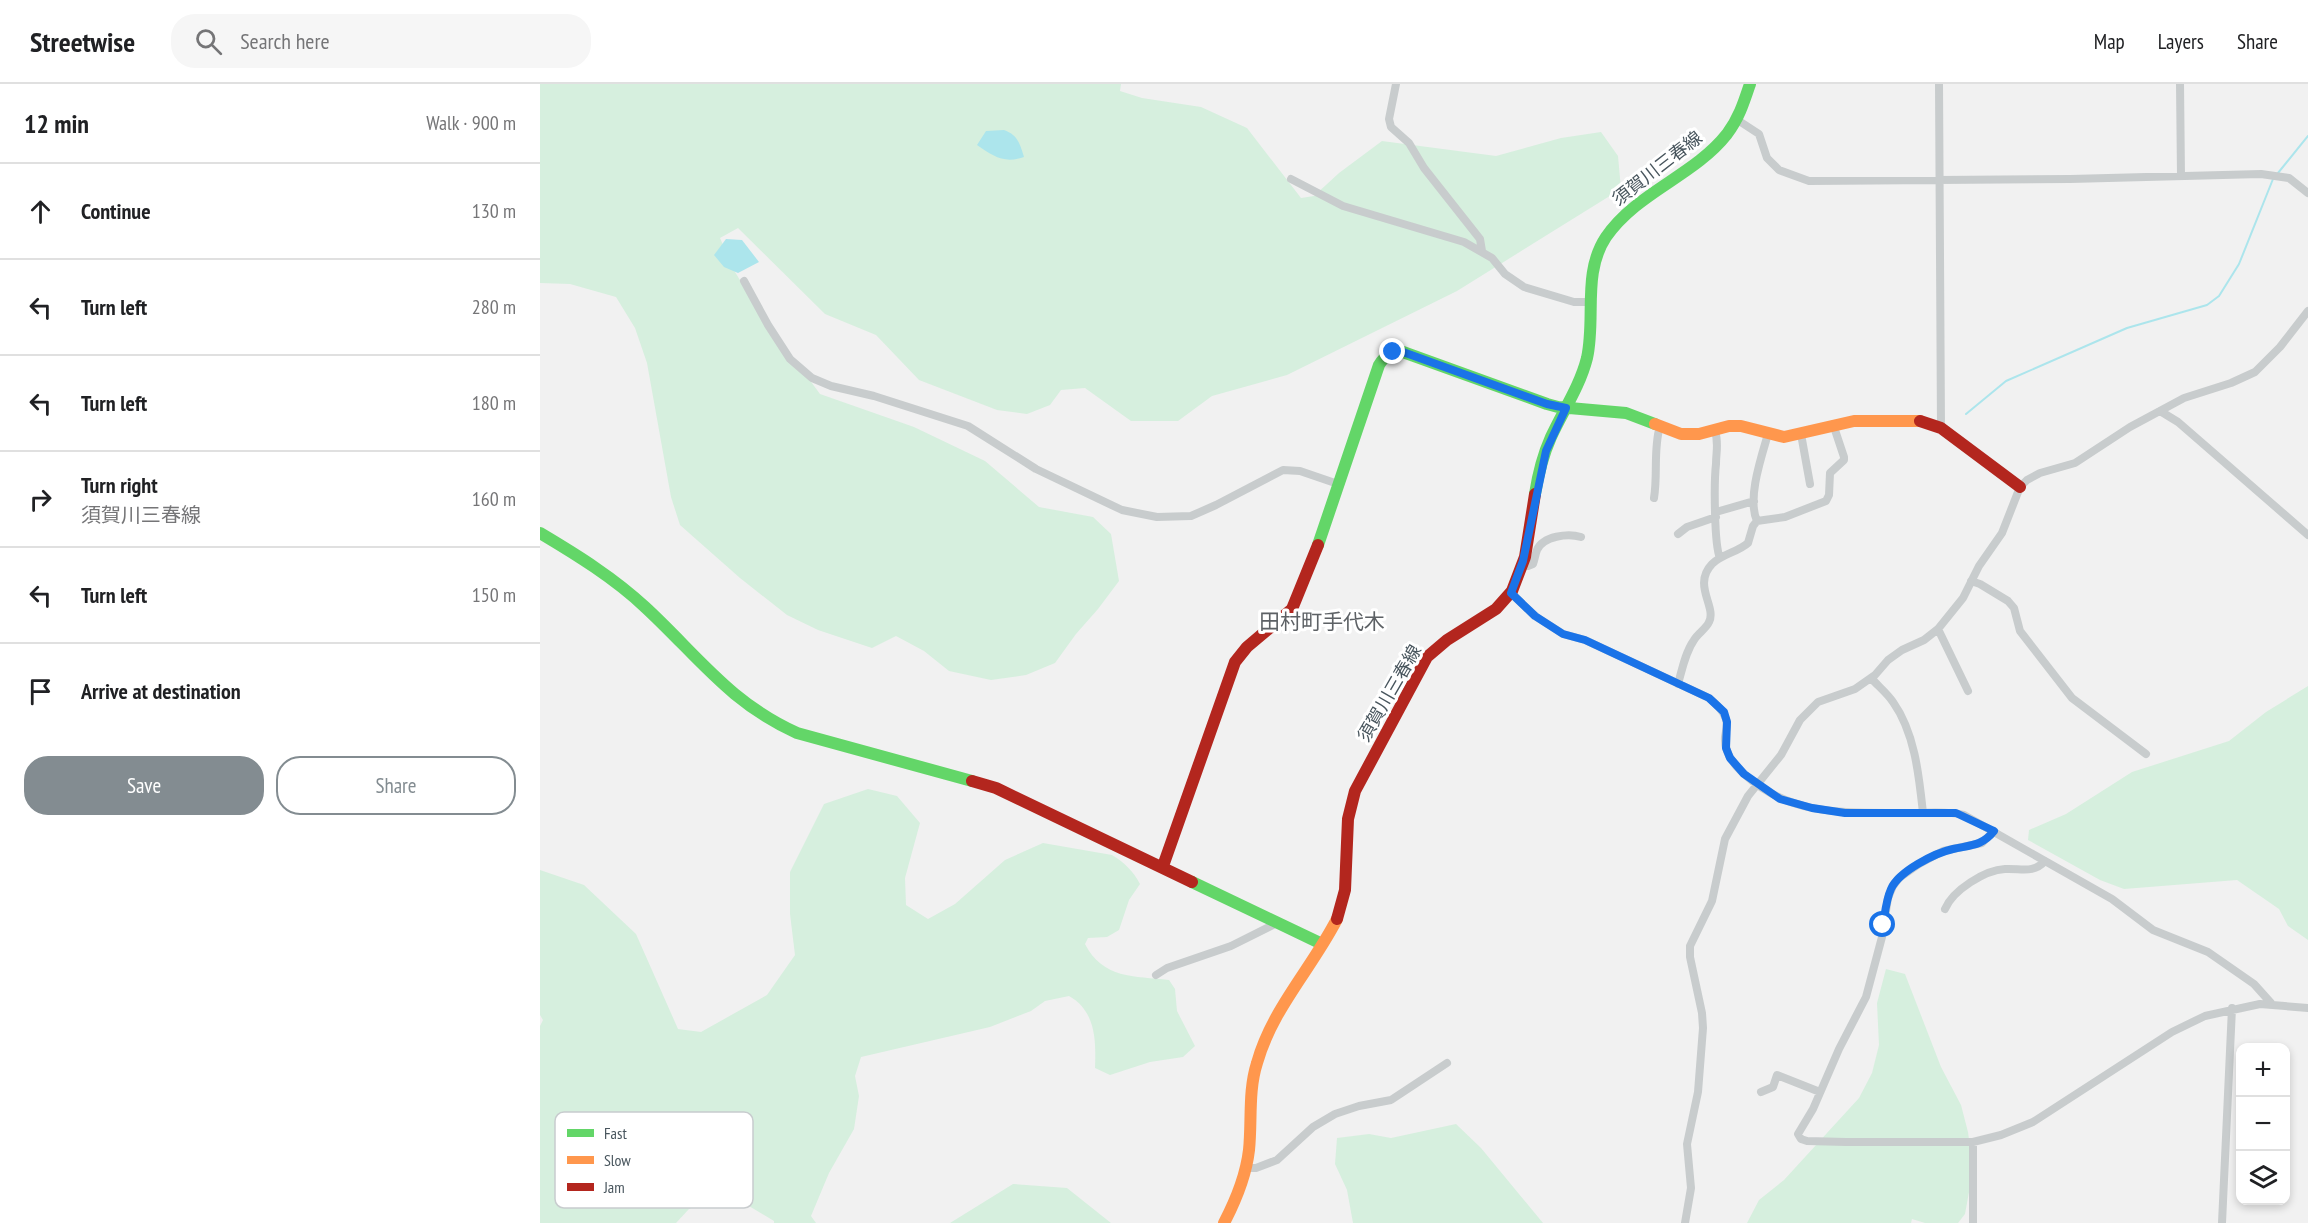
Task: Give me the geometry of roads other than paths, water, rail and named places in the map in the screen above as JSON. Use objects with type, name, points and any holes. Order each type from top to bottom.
[{"type":"street","points":[[1395,84],[1389,119],[1391,127],[1408,142],[1424,168],[1480,239],[1482,251]]},
{"type":"street","name":"須賀川三春線","points":[[1224,1223],[1238,1194],[1249,1151],[1253,1076],[1258,1056],[1270,1028],[1340,914],[1343,904],[1350,802],[1431,653],[1492,610],[1511,593],[1523,561],[1546,451],[1585,366],[1589,344],[1590,280],[1598,254],[1621,217],[1701,160],[1713,148],[1736,119],[1750,84]]},
{"type":"street","points":[[1939,84],[1941,428]]},
{"type":"street","points":[[2180,84],[2181,176]]},
{"type":"street","points":[[1736,119],[1759,134],[1767,158],[1779,170],[1809,181],[2281,176],[2289,178],[2308,193]]},
{"type":"street","points":[[1291,178],[1343,206],[1464,242],[1492,258],[1505,274],[1524,287],[1574,302],[1589,302]]},
{"type":"street","points":[[744,281],[790,359],[812,378],[831,386],[874,396],[968,426],[1036,469],[1122,510],[1157,517],[1191,516],[1283,470],[1300,471],[1338,484]]},
{"type":"street","points":[[1684,1223],[1691,1188],[1687,1144],[1698,1092],[1703,1028],[1690,946],[1712,901],[1725,839],[1757,783],[1781,755],[1806,712],[1818,702],[1848,693],[1871,678],[1888,660],[1902,650],[1924,640],[1938,629],[1963,598],[1971,581],[2002,533],[2020,487],[2037,474],[2074,463],[2130,427],[2184,399],[2231,383],[2254,372],[2280,347],[2308,311]]},
{"type":"street","points":[[1163,866],[1235,662],[1248,644],[1278,623],[1292,609],[1379,365],[1382,359],[1393,352],[1403,352],[1547,404],[1566,408],[1626,412],[1681,434],[1699,434],[1729,426],[1741,426],[1784,437],[1854,421],[1917,420],[1941,428],[2020,487]]},
{"type":"street","points":[[2160,411],[2178,422],[2308,535]]},
{"type":"street","points":[[1678,684],[1692,641],[1710,621],[1710,611],[1704,589],[1705,578],[1711,566],[1720,558],[1748,543],[1753,526],[1757,522],[1785,517],[1826,501],[1829,495],[1830,472],[1844,460],[1833,424]]},
{"type":"street","points":[[1654,498],[1657,469],[1656,448],[1660,426]]},
{"type":"street","points":[[1715,431],[1718,447],[1715,474],[1716,542],[1720,558]]},
{"type":"street","points":[[1757,522],[1754,501],[1768,434]]},
{"type":"street","points":[[1801,434],[1810,484]]},
{"type":"street","points":[[1678,534],[1687,527],[1716,514],[1754,501]]},
{"type":"street","points":[[540,532],[617,582],[707,670],[753,711],[774,725],[797,734],[996,788],[1322,944]]},
{"type":"street","points":[[1523,561],[1528,566],[1533,564],[1537,549],[1542,543],[1557,537],[1581,537]]},
{"type":"street","points":[[1971,581],[2008,601],[2014,608],[2020,631],[2072,698],[2146,754]]},
{"type":"street","points":[[1511,593],[1535,616],[1563,634],[1585,640],[1639,663],[1709,698],[1724,712],[1727,722],[1725,740],[1728,753],[1744,774],[1780,799],[1812,808],[1845,813],[1956,813],[1994,831],[2112,899],[2153,930],[2208,952],[2254,984],[2271,1004]]},
{"type":"street","points":[[1938,629],[1968,691]]},
{"type":"street","points":[[1871,678],[1891,699],[1907,729],[1916,760],[1923,813]]},
{"type":"street","points":[[1994,831],[1982,843],[1943,851],[1918,864],[1899,878],[1893,886],[1866,998],[1798,1134],[1802,1140],[1973,1142],[2001,1135],[2033,1122],[2172,1032],[2205,1016],[2232,1008],[2271,1004],[2308,1008]]},
{"type":"street","points":[[1945,909],[1954,893],[1966,884],[1998,870],[2030,870],[2040,867],[2045,861]]},
{"type":"street","points":[[1156,975],[1167,968],[1231,946],[1277,923]]},
{"type":"street","points":[[2222,1223],[2232,1008]]},
{"type":"street","points":[[1245,1168],[1256,1168],[1277,1160],[1314,1127],[1335,1114],[1359,1106],[1391,1100],[1447,1063]]},
{"type":"street","points":[[1761,1092],[1773,1087],[1777,1076],[1820,1092]]},
{"type":"street","points":[[1973,1142],[1973,1223]]},
{"type":"water","points":[[1004,130],[1015,137],[1024,157],[1005,159],[977,145],[986,131]]},
{"type":"water","points":[[726,239],[742,240],[759,262],[738,273],[724,267],[714,255]]},
{"type":"waterway","points":[[2278,173],[2308,136]]},
{"type":"waterway","points":[[1966,414],[2006,381],[2127,328],[2207,305],[2219,296],[2239,264],[2273,179]]},
{"type":"district","name":"田村町手代木","points":[[1322,621]]}]
